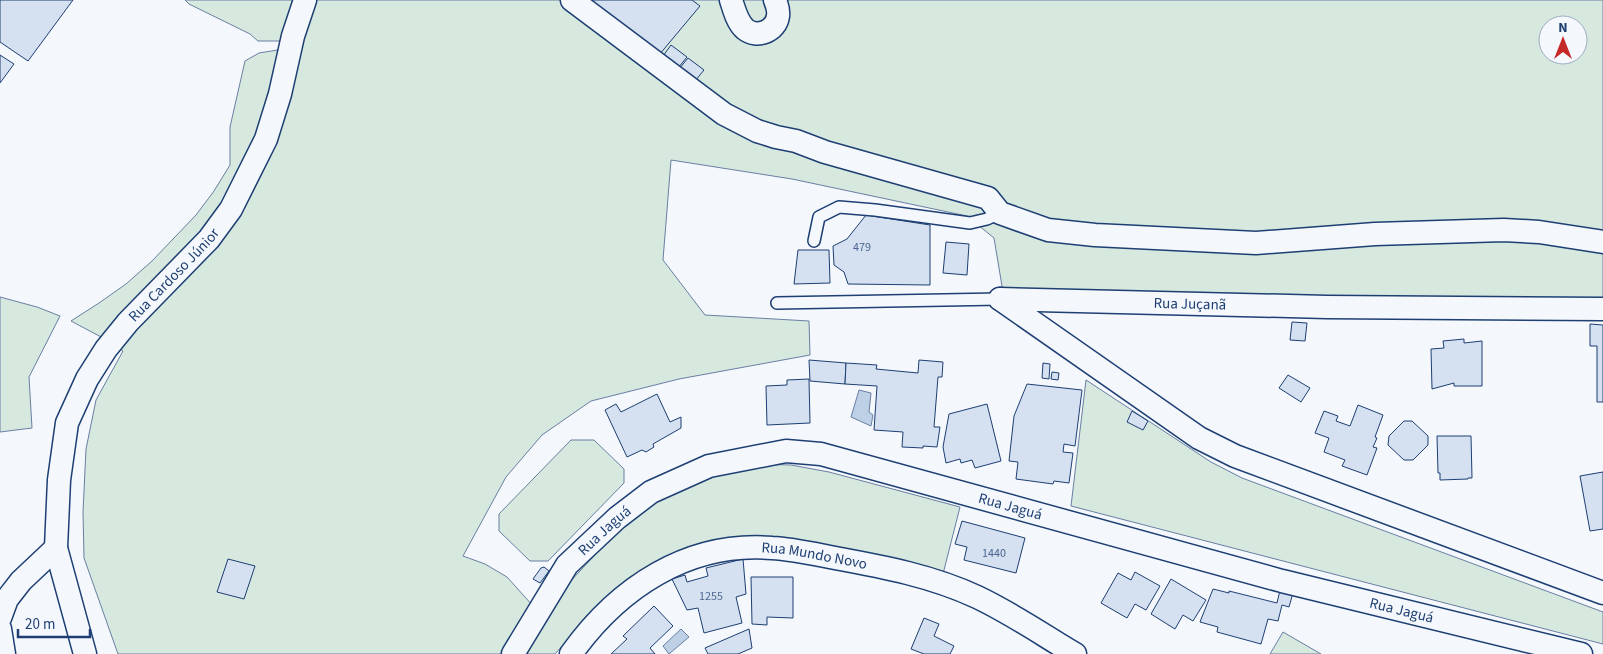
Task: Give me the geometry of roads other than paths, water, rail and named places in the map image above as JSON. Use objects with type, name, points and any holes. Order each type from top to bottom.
[{"type":"street","name":"Rua Cardoso Júnior","points":[[56,548],[59,480],[67,423],[79,396],[87,379],[106,349],[128,322],[209,239],[231,208],[266,139],[280,94],[293,36],[305,0]]},
{"type":"street","points":[[572,0],[724,114],[740,123],[824,152],[988,198],[1000,212],[1048,230],[1095,235],[1256,243],[1375,234],[1504,230],[1540,232],[1603,242]]},
{"type":"street","points":[[731,0],[743,28],[757,34],[771,29],[776,24],[778,11],[775,0]]},
{"type":"street","points":[[1000,299],[1199,438],[1235,456],[1603,593]]},
{"type":"street","name":"Rua Juçanã","points":[[1000,299],[1327,307],[1603,309]]},
{"type":"street","name":"Rua Jaguá","points":[[513,654],[567,565],[617,518],[651,492],[709,466],[786,451],[821,454],[1282,581],[1581,654]]},
{"type":"street","name":"Rua Mundo Novo","points":[[571,654],[603,615],[642,583],[663,570],[686,559],[707,553],[750,547],[791,550],[921,576],[976,597],[1075,654]]},
{"type":"street","points":[[0,618],[7,599],[21,581],[56,548],[85,654]]},
{"type":"street","points":[[0,629],[4,654]]},
{"type":"lane","points":[[814,241],[818,217],[839,207],[970,223],[987,219],[1000,212]]},
{"type":"lane","name":"Rua Juçanã","points":[[777,303],[1000,299]]},
{"type":"water","points":[[859,390],[871,393],[869,412],[873,415],[871,426],[851,417]]},
{"type":"water","points":[[681,629],[689,637],[669,654],[663,646]]}]
